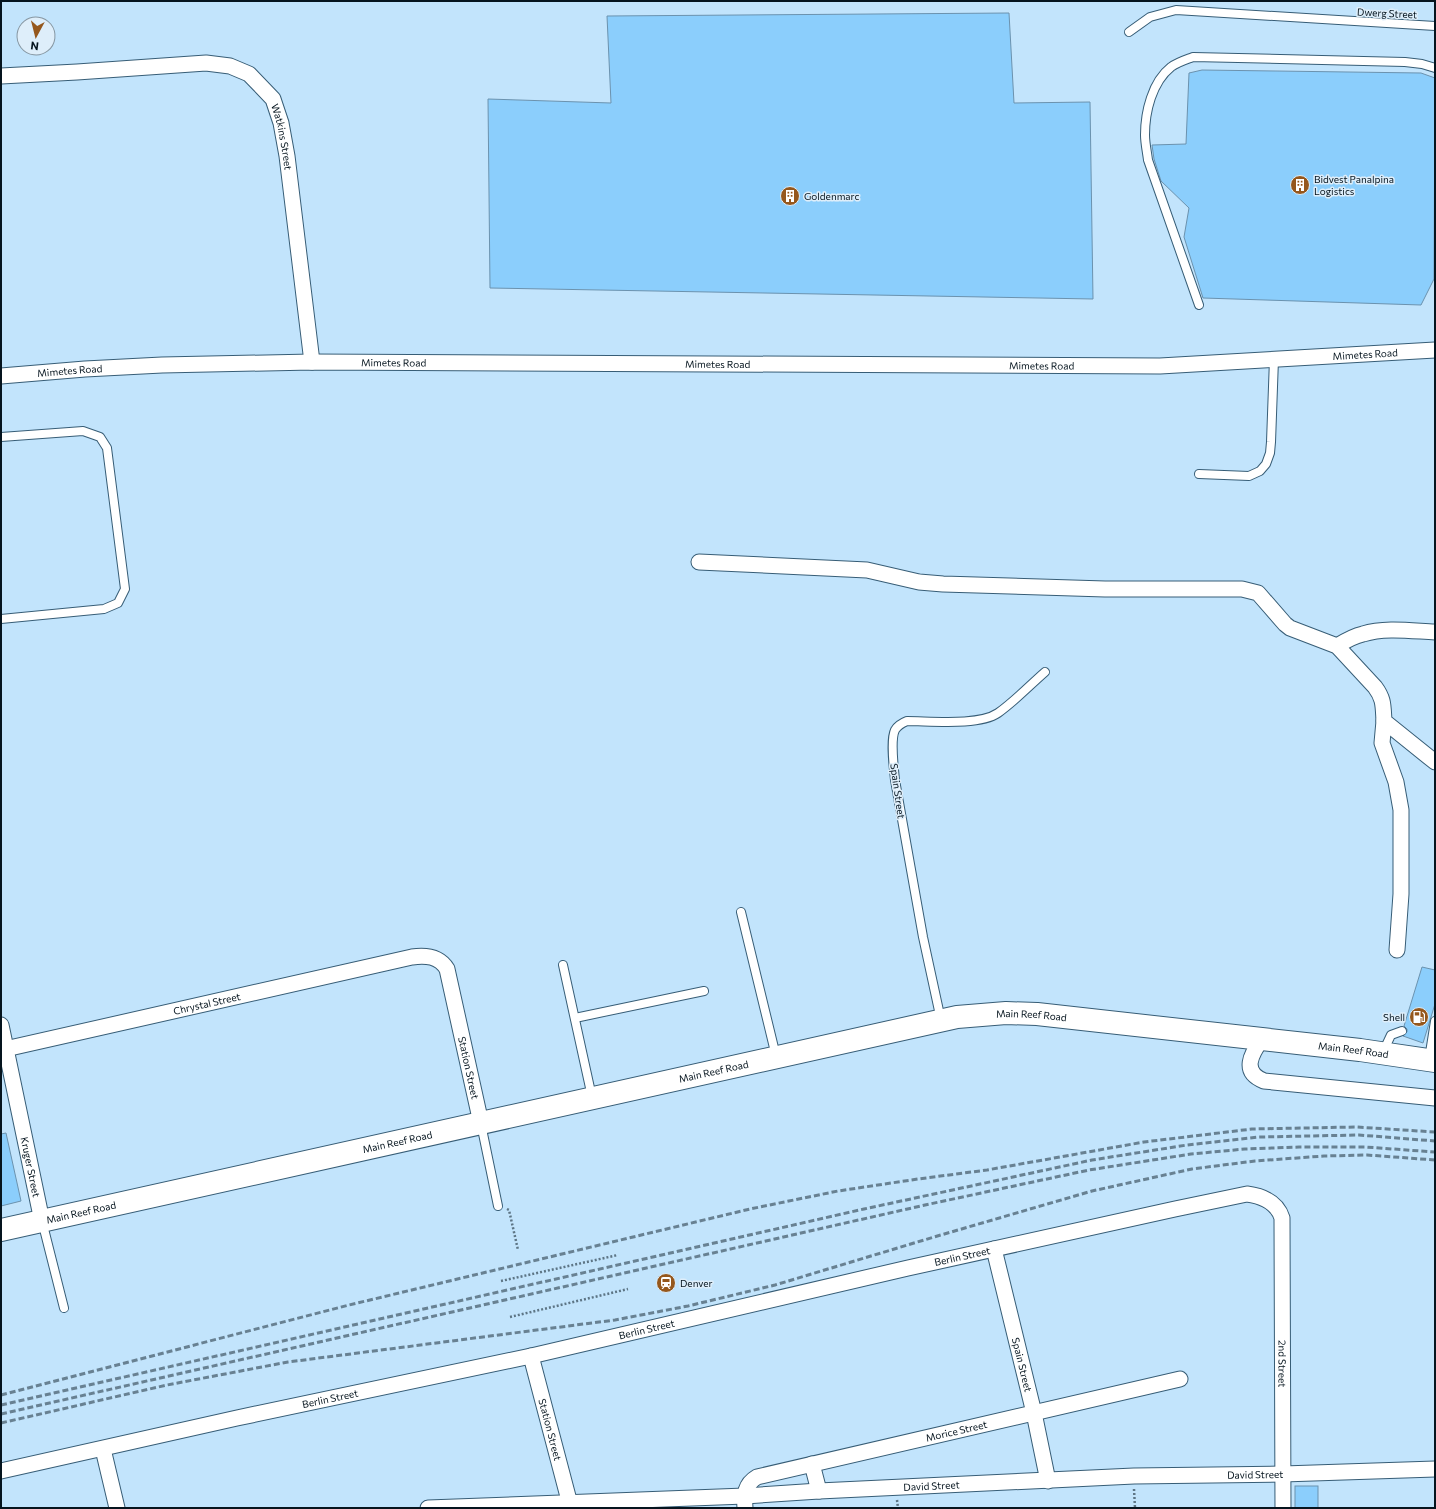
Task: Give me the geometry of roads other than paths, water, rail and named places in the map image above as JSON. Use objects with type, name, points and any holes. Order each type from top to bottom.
[{"type":"main road","name":"Main Reef Road","points":[[1,1230],[941,1020],[978,1014],[1037,1014],[1262,1039],[1432,1061]]},
{"type":"street","name":"Watkins Street","points":[[1,76],[206,63],[230,66],[249,74],[273,99],[281,123],[287,156],[312,362]]},
{"type":"street","name":"Mimetes Road","points":[[1,376],[155,365],[312,362],[1160,366],[1435,350]]},
{"type":"street","points":[[699,562],[867,570],[919,582],[943,584],[1105,589],[1248,590],[1258,593],[1290,628],[1337,646],[1381,694],[1384,706],[1382,743],[1396,782],[1401,810],[1401,894],[1397,950]]},
{"type":"street","points":[[1337,646],[1357,636],[1371,632],[1435,632]]},
{"type":"street","points":[[1384,721],[1435,762]]},
{"type":"street","name":"Station Street","points":[[412,957],[428,956],[437,958],[443,962],[446,969],[481,1123]]},
{"type":"street","name":"Chrystal Street","points":[[4,1049],[412,957]]},
{"type":"street","name":"Kruger Street","points":[[1,1025],[4,1049],[42,1221]]},
{"type":"street","points":[[1262,1039],[1252,1054],[1250,1066],[1252,1074],[1257,1078],[1264,1080],[1435,1098]]},
{"type":"street","name":"Berlin Street","points":[[1,1470],[237,1418],[531,1356],[994,1249],[1236,1196],[1247,1194],[1265,1198],[1272,1202],[1278,1209],[1282,1218]]},
{"type":"street","name":"2nd Street","points":[[1282,1218],[1283,1508]]},
{"type":"street","name":"Spain Street","points":[[994,1249],[1034,1413],[1048,1481]]},
{"type":"street","name":"Station Street","points":[[531,1356],[571,1505]]},
{"type":"street","name":"Morice Street","points":[[745,1502],[747,1486],[757,1477],[1180,1379]]},
{"type":"street","points":[[102,1448],[118,1508]]},
{"type":"street","points":[[812,1464],[819,1491]]},
{"type":"street","name":"David Street","points":[[428,1508],[745,1502],[819,1491],[1134,1476],[1283,1474],[1435,1469]]},
{"type":"lane","name":"Dwerg Street","points":[[1129,32],[1150,17],[1176,10],[1435,26]]},
{"type":"lane","points":[[1199,306],[1148,160],[1145,136],[1148,109],[1161,78],[1179,62],[1194,57],[1406,62],[1422,64],[1435,68]]},
{"type":"lane","points":[[1199,474],[1249,476],[1260,471],[1266,464],[1270,454],[1271,442],[1274,359]]},
{"type":"lane","points":[[1,437],[83,431],[100,436],[107,448],[125,589],[118,603],[104,609],[1,619]]},
{"type":"lane","name":"Spain Street","points":[[941,1020],[923,937],[899,803],[893,736],[898,725],[907,721],[974,721],[998,714],[1045,672]]},
{"type":"lane","points":[[741,912],[776,1057]]},
{"type":"lane","points":[[563,965],[592,1098]]},
{"type":"lane","points":[[575,1018],[704,991]]},
{"type":"lane","points":[[1432,1061],[1429,1032],[1435,1021]]},
{"type":"lane","points":[[1382,1054],[1391,1035],[1402,1031]]},
{"type":"lane","name":"Station Street","points":[[481,1123],[498,1206]]},
{"type":"lane","name":"Kruger Street","points":[[42,1221],[64,1308]]},
{"type":"railway","points":[[1,1395],[349,1305],[750,1209],[838,1191],[987,1170],[1144,1142],[1252,1129],[1356,1127],[1435,1132]]},
{"type":"railway","points":[[1,1405],[864,1209],[1092,1160],[1187,1145],[1259,1137],[1359,1135],[1435,1141]]},
{"type":"railway","points":[[1,1414],[925,1205],[1089,1170],[1191,1154],[1245,1149],[1365,1147],[1435,1152]]},
{"type":"railway","points":[[1,1423],[167,1385],[288,1362],[615,1320],[688,1306],[775,1285],[1092,1191],[1192,1169],[1255,1161],[1324,1156],[1367,1155],[1435,1160]]},
{"type":"place","name":"Bidvest Panalpina Logistics","points":[[1300,185]]},
{"type":"place","name":"Goldenmarc","points":[[790,196]]},
{"type":"place","name":"Shell","points":[[1419,1017]]},
{"type":"place","name":"Denver","points":[[666,1283]]}]
